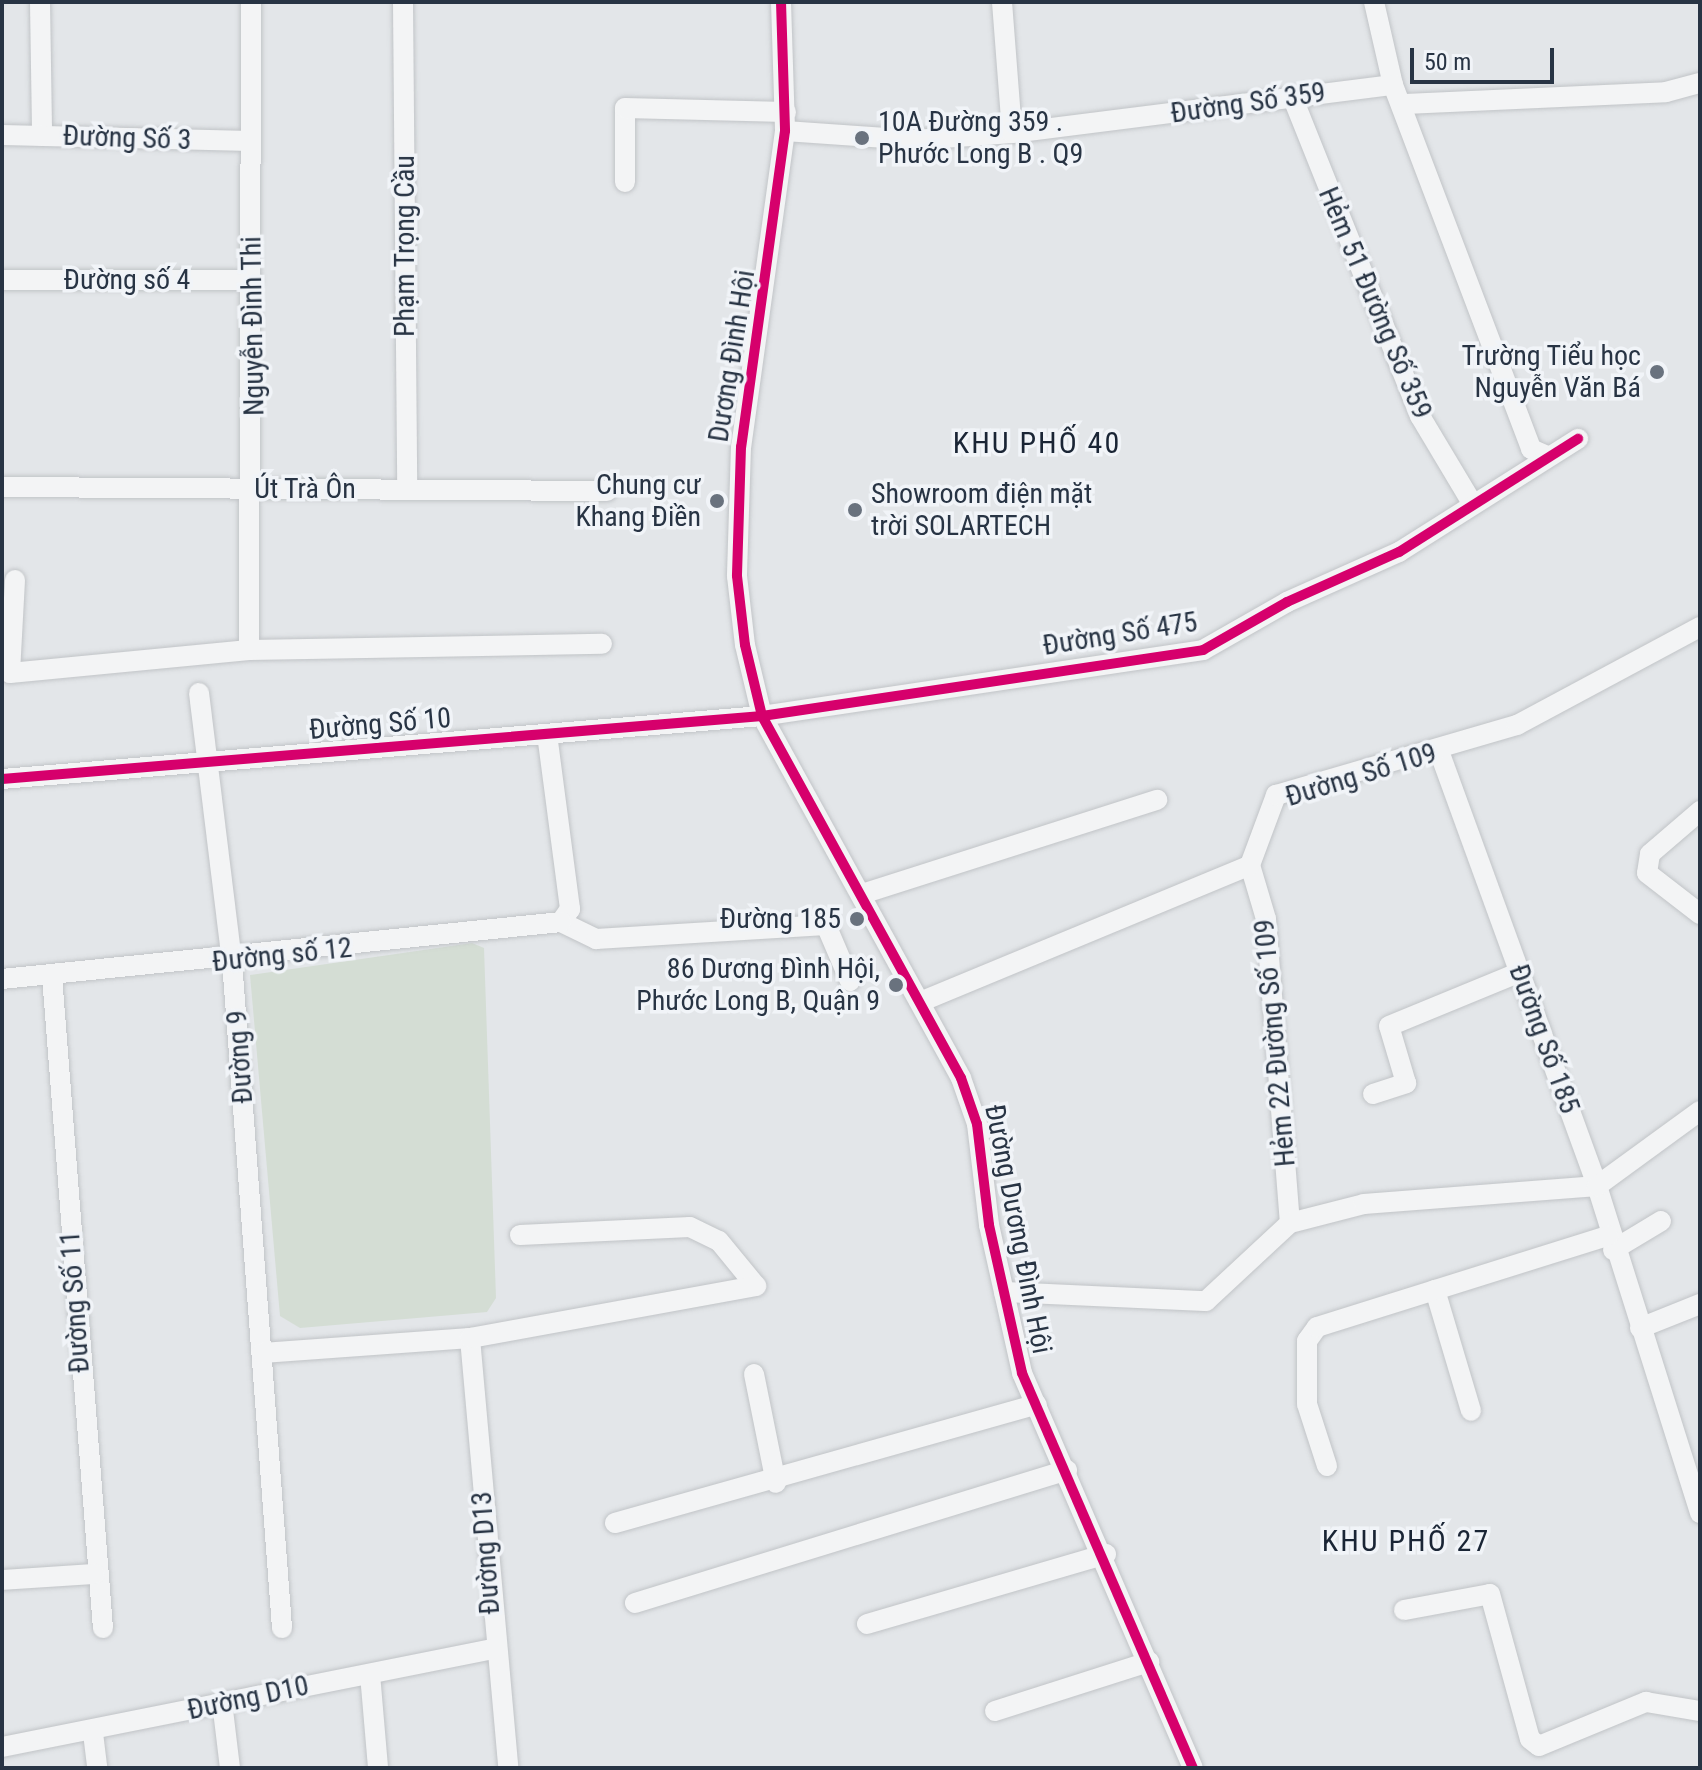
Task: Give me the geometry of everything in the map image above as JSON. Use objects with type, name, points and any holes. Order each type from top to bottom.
[{"type":"street","points":[[40,2],[42,136]]},
{"type":"street","name":"Nguyễn Đình Thi","points":[[249,650],[255,488],[251,2]]},
{"type":"street","name":"Phạm Trọng Cầu","points":[[403,2],[407,489]]},
{"type":"street","name":"Dương Đình Hội","points":[[762,716],[737,576],[741,447],[786,121],[781,2]]},
{"type":"street","points":[[1002,2],[1012,133]]},
{"type":"street","points":[[1374,2],[1393,85],[1405,104],[1531,449],[1545,455]]},
{"type":"street","points":[[1405,104],[1666,92],[1700,83]]},
{"type":"street","name":"Đường Số 359","points":[[625,182],[625,108],[786,121],[915,140],[1012,133],[1393,85]]},
{"type":"street","name":"Hẻm 51 Đường Số 359","points":[[1292,96],[1420,416],[1472,503]]},
{"type":"street","name":"Đường Số 3","points":[[2,135],[251,141]]},
{"type":"street","name":"Đường số 4","points":[[2,280],[252,280]]},
{"type":"street","name":"Đường Số 475","points":[[762,716],[1203,650],[1287,602],[1399,552],[1545,455],[1578,439]]},
{"type":"street","name":"Út Trà Ôn","points":[[2,487],[607,491]]},
{"type":"street","points":[[15,580],[6,673],[249,650],[602,644]]},
{"type":"street","name":"Đường Số 109","points":[[1250,865],[1276,795],[1439,751],[1517,725],[1700,627]]},
{"type":"street","name":"Đường 9","points":[[199,693],[232,961],[282,1628]]},
{"type":"street","name":"Đường Số 10","points":[[2,779],[762,716]]},
{"type":"street","name":"Đường Dương Đình Hội","points":[[762,716],[920,1002],[977,1124],[1004,1292],[1037,1404],[1106,1554],[1193,1768]]},
{"type":"street","points":[[547,734],[570,909],[561,922],[596,939],[826,925],[850,981]]},
{"type":"street","name":"Đường Số 185","points":[[1439,751],[1597,1186],[1610,1243],[1700,1513]]},
{"type":"street","points":[[862,894],[1157,800]]},
{"type":"street","points":[[1700,811],[1650,854],[1647,873],[1700,914]]},
{"type":"street","points":[[920,1002],[1250,865]]},
{"type":"street","name":"Hẻm 22 Đường Số 109","points":[[1250,865],[1266,919],[1290,1223]]},
{"type":"street","name":"Đường số 12","points":[[2,979],[232,961],[561,922]]},
{"type":"street","points":[[1373,1094],[1406,1083],[1389,1026],[1520,972]]},
{"type":"street","name":"Đường Số 11","points":[[52,976],[95,1574],[103,1628]]},
{"type":"street","points":[[1004,1292],[1206,1301],[1290,1223],[1364,1204],[1597,1186],[1700,1111]]},
{"type":"street","points":[[1327,1466],[1307,1404],[1307,1341],[1317,1327],[1435,1290],[1610,1243],[1661,1221]]},
{"type":"street","points":[[262,1353],[470,1338],[756,1286],[719,1241],[690,1227],[520,1235]]},
{"type":"street","points":[[1435,1290],[1471,1411]]},
{"type":"street","points":[[1640,1328],[1700,1304]]},
{"type":"street","name":"Đường D13","points":[[470,1338],[493,1649],[508,1768]]},
{"type":"street","points":[[754,1374],[776,1483]]},
{"type":"street","points":[[615,1523],[776,1483],[1037,1404]]},
{"type":"street","points":[[635,1603],[1067,1470]]},
{"type":"street","points":[[867,1624],[1106,1554]]},
{"type":"street","points":[[2,1580],[95,1574]]},
{"type":"street","points":[[1404,1610],[1490,1594],[1530,1739],[1539,1746],[1646,1702],[1700,1711]]},
{"type":"street","name":"Đường D10","points":[[2,1747],[93,1733],[222,1702],[493,1649]]},
{"type":"street","points":[[995,1711],[1149,1662]]},
{"type":"street","points":[[370,1674],[378,1768]]},
{"type":"street","points":[[222,1702],[230,1768]]},
{"type":"street","points":[[93,1733],[97,1768]]},
{"type":"shaded area","points":[[472,943],[484,948],[496,1298],[487,1312],[300,1328],[280,1316],[250,975]]},
{"type":"cycle path","points":[[781,2],[785,131],[741,447],[737,576],[745,645],[762,716],[961,1078],[977,1124],[989,1225],[1022,1373],[1193,1768]]},
{"type":"cycle path","points":[[2,779],[762,716],[1203,650],[1287,602],[1399,552],[1578,439]]},
{"type":"place","name":"10A Đường 359 . Phước Long B . Q9","points":[[862,138]]},
{"type":"place","name":"Trường Tiểu học Nguyễn Văn Bá","points":[[1657,372]]},
{"type":"place","name":"Chung cư Khang Điền","points":[[717,501]]},
{"type":"place","name":"Showroom điện mặt trời SOLARTECH","points":[[855,510]]},
{"type":"place","name":"Đường 185","points":[[857,919]]},
{"type":"place","name":"86 Dương Đình Hội, Phước Long B, Quận 9","points":[[896,985]]},
{"type":"district","name":"KHU PHỐ 40","points":[[1037,443]]},
{"type":"district","name":"KHU PHỐ 27","points":[[1406,1541]]}]
